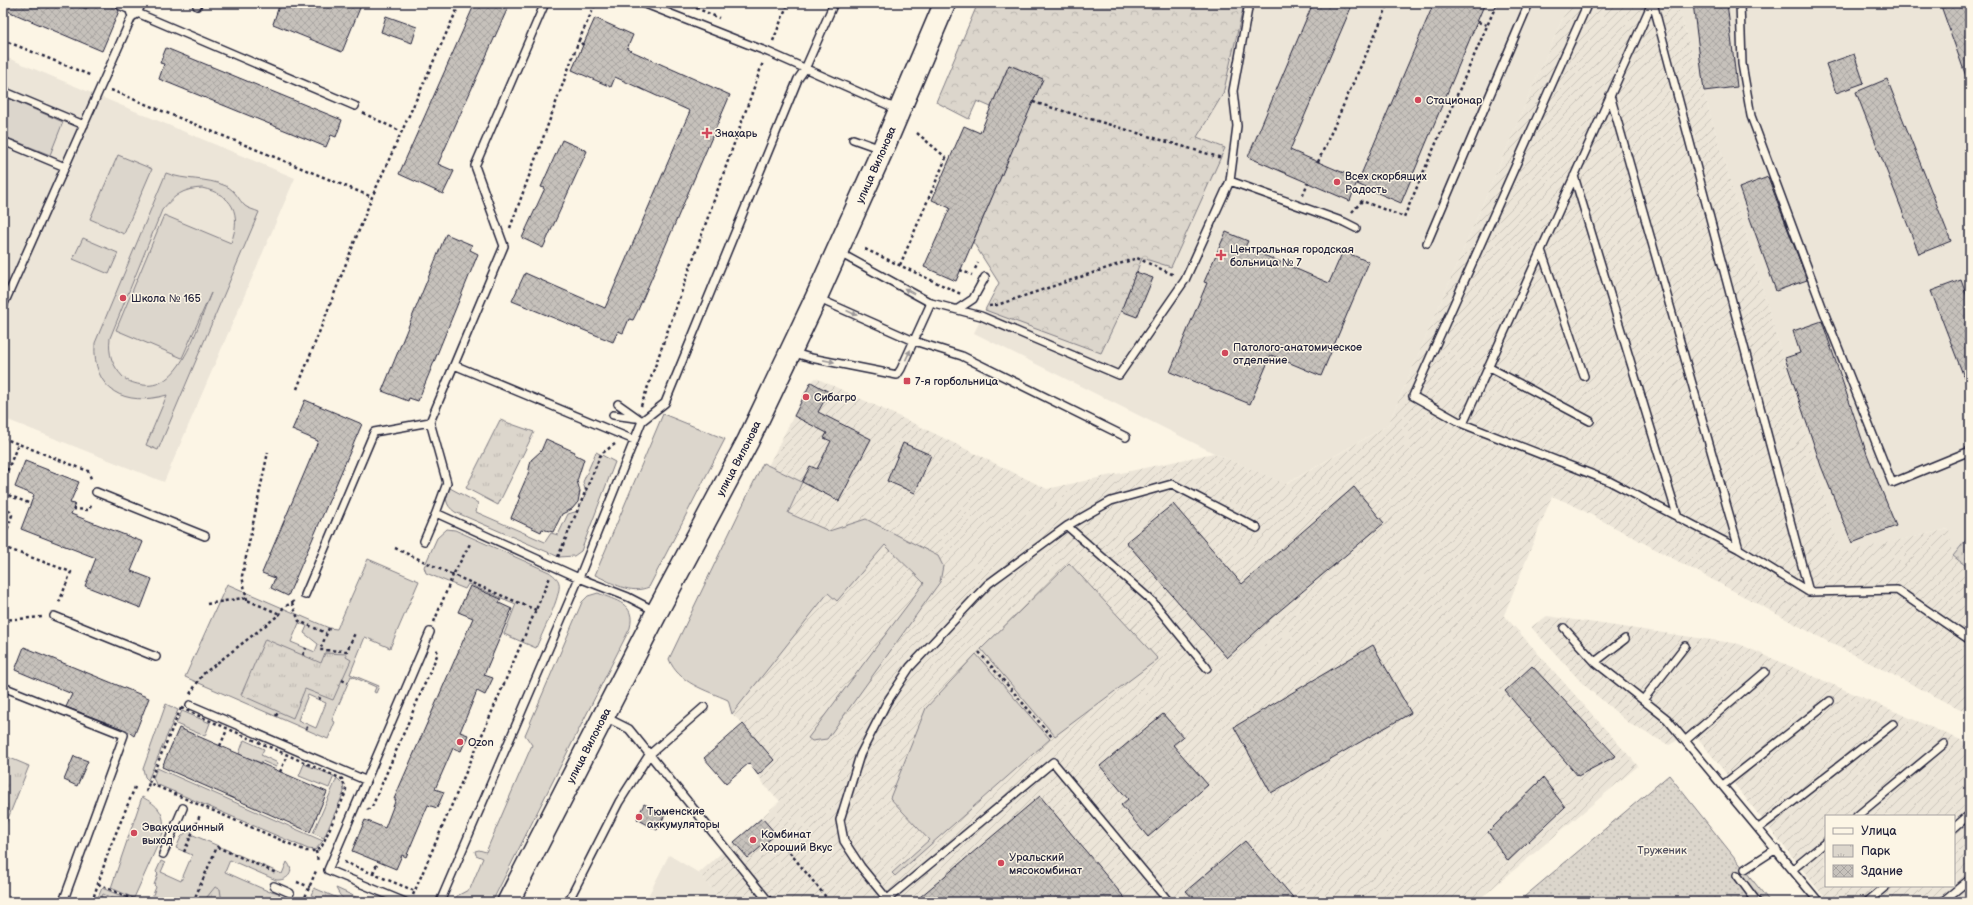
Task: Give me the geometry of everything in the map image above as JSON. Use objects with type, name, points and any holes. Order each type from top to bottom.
[{"type":"street","name":"улица Вилонова","points":[[508,902],[657,612],[748,441],[838,251],[945,3]]},
{"type":"lane","points":[[424,541],[436,513],[446,483],[430,422],[504,246],[474,166],[545,3]]},
{"type":"lane","points":[[643,3],[768,52],[900,110]]},
{"type":"lane","points":[[613,414],[639,419],[665,403],[798,79],[834,3]]},
{"type":"lane","points":[[838,251],[931,303],[981,316],[1119,375],[1185,280],[1230,181],[1237,126],[1233,91],[1249,3]]},
{"type":"lane","points":[[1427,243],[1529,3]]},
{"type":"lane","points":[[1588,3],[1412,396],[1463,424],[1609,481],[1739,549],[1809,592],[1896,590],[1970,640]]},
{"type":"lane","points":[[1463,424],[1652,3]]},
{"type":"lane","points":[[1652,3],[1809,592]]},
{"type":"lane","points":[[1740,3],[1742,64],[1751,116],[1824,312],[1892,484],[1970,451]]},
{"type":"lane","points":[[3,306],[103,83],[131,7],[355,106]]},
{"type":"lane","points":[[3,91],[84,124]]},
{"type":"lane","points":[[1610,95],[1739,549]]},
{"type":"lane","points":[[853,139],[883,149]]},
{"type":"lane","points":[[3,141],[65,167]]},
{"type":"lane","points":[[1574,176],[1678,518]]},
{"type":"lane","points":[[1230,181],[1344,222],[1356,228]]},
{"type":"lane","points":[[1541,250],[1584,376]]},
{"type":"lane","points":[[958,309],[973,299],[985,278]]},
{"type":"lane","points":[[816,298],[914,341],[962,356],[1126,437]]},
{"type":"lane","points":[[791,352],[811,358],[897,375],[931,303]]},
{"type":"lane","points":[[454,366],[634,440]]},
{"type":"lane","points":[[1488,367],[1590,421]]},
{"type":"lane","points":[[618,404],[639,419]]},
{"type":"lane","points":[[440,902],[579,578],[634,440],[639,419]]},
{"type":"lane","points":[[305,595],[374,432],[430,422]]},
{"type":"lane","points":[[1169,902],[1053,762],[885,901],[844,841],[840,820],[860,755],[887,702],[910,667],[988,584],[1067,526],[1111,501],[1172,484],[1257,528]]},
{"type":"lane","points":[[96,492],[205,536]]},
{"type":"lane","points":[[436,513],[579,578],[628,597],[657,612]]},
{"type":"lane","points":[[1067,526],[1152,600],[1207,668]]},
{"type":"lane","points":[[54,616],[156,657]]},
{"type":"lane","points":[[1564,628],[1595,662],[1667,719],[1819,902]]},
{"type":"lane","points":[[405,902],[328,870],[365,780],[430,632]]},
{"type":"lane","points":[[1595,662],[1625,639]]},
{"type":"lane","points":[[1643,700],[1685,646]]},
{"type":"lane","points":[[1686,740],[1765,672]]},
{"type":"lane","points":[[3,687],[124,735],[63,902]]},
{"type":"lane","points":[[1723,785],[1830,701]]},
{"type":"lane","points":[[187,702],[365,780]]},
{"type":"lane","points":[[568,902],[619,802],[649,755],[704,707]]},
{"type":"lane","points":[[603,716],[629,729],[769,902]]},
{"type":"lane","points":[[1759,828],[1894,724]]},
{"type":"lane","points":[[1858,815],[1944,744]]},
{"type":"lane","points":[[163,854],[183,808]]},
{"type":"lane","points":[[1955,827],[1970,814]]},
{"type":"lane","points":[[1793,869],[1825,843]]},
{"type":"lane","points":[[1744,868],[1776,849]]},
{"type":"lane","points":[[1737,875],[1757,902]]},
{"type":"lane","points":[[1942,902],[1970,878]]},
{"type":"lane","points":[[274,886],[290,893]]},
{"type":"lane","points":[[1867,902],[1885,887]]},
{"type":"path","points":[[297,389],[372,197],[460,3]]},
{"type":"path","points":[[504,246],[579,40],[596,3]]},
{"type":"path","points":[[639,419],[646,395],[763,63],[788,3]]},
{"type":"path","points":[[1318,162],[1389,3]]},
{"type":"path","points":[[1344,222],[1362,201],[1404,217],[1497,3]]},
{"type":"path","points":[[1478,22],[1487,26]]},
{"type":"path","points":[[3,40],[372,197]]},
{"type":"path","points":[[579,40],[583,45]]},
{"type":"path","points":[[1033,102],[1232,162]]},
{"type":"path","points":[[355,106],[363,114],[402,132]]},
{"type":"path","points":[[917,133],[949,160]]},
{"type":"path","points":[[900,265],[946,158]]},
{"type":"path","points":[[865,249],[965,296]]},
{"type":"path","points":[[987,306],[998,305],[1137,258],[1185,280]]},
{"type":"path","points":[[970,282],[978,264]]},
{"type":"path","points":[[960,270],[972,275]]},
{"type":"path","points":[[413,896],[536,610],[601,454],[626,437]]},
{"type":"path","points":[[3,438],[88,471],[96,492],[89,510],[73,509]]},
{"type":"path","points":[[3,482],[18,444]]},
{"type":"path","points":[[247,600],[242,576],[268,452]]},
{"type":"path","points":[[3,494],[31,504]]},
{"type":"path","points":[[3,499],[12,515],[3,543]]},
{"type":"path","points":[[365,811],[372,807],[438,653],[430,632],[453,574],[476,531]]},
{"type":"path","points":[[3,547],[71,572],[54,616],[3,620]]},
{"type":"path","points":[[395,548],[536,610]]},
{"type":"path","points":[[207,604],[242,598],[280,614]]},
{"type":"path","points":[[292,603],[300,621],[326,633]]},
{"type":"path","points":[[146,792],[181,708],[187,702],[203,674],[280,614],[283,608]]},
{"type":"path","points":[[329,628],[318,649],[336,652],[347,651],[354,633]]},
{"type":"path","points":[[303,655],[306,648]]},
{"type":"path","points":[[979,652],[1052,737]]},
{"type":"path","points":[[342,680],[348,682]]},
{"type":"path","points":[[319,700],[321,695]]},
{"type":"path","points":[[149,783],[306,851],[316,851],[322,846],[345,794],[345,784],[338,776],[181,708]]},
{"type":"path","points":[[276,716],[278,712]]},
{"type":"path","points":[[306,729],[308,724]]},
{"type":"path","points":[[220,746],[227,728]]},
{"type":"path","points":[[280,772],[288,754]]},
{"type":"path","points":[[92,902],[109,850],[135,787]]},
{"type":"path","points":[[184,852],[200,815]]},
{"type":"path","points":[[782,843],[830,902]]},
{"type":"path","points":[[195,902],[217,847],[281,875]]},
{"type":"path","points":[[303,902],[318,866],[316,851]]},
{"type":"path","points":[[343,861],[415,891]]},
{"type":"path","points":[[373,873],[378,862]]},
{"type":"path","points":[[295,881],[310,887]]},
{"type":"path","points":[[98,884],[139,902]]},
{"type":"shaded area","name":"Центральная городская больница № 7","points":[[978,3],[1569,3],[1388,425],[1286,484],[1214,453],[974,333],[999,283],[973,242],[956,281],[924,267],[950,208],[932,200],[964,126],[980,132],[991,108],[977,101],[969,119],[936,102]]},
{"type":"shaded area","points":[[1569,3],[1677,3],[1841,553],[1949,529],[1953,556],[1970,569],[1970,714],[1825,640],[1571,504],[1552,496],[1504,615],[1638,766],[1476,902],[723,902],[699,873],[780,801],[765,786],[758,775],[774,760],[743,724],[732,714],[728,700],[735,633],[802,482],[768,466],[811,382],[816,378],[913,423],[1047,489],[1214,453],[1287,484],[1388,425]]},
{"type":"shaded area","points":[[1677,3],[1970,3],[1970,535],[1953,556],[1948,529],[1841,554]]},
{"type":"shaded area","name":"Школа № 165","points":[[3,56],[295,178],[164,482],[3,418]]},
{"type":"shaded area","points":[[1547,616],[1739,644],[1970,744],[1970,902],[1828,902],[1693,732],[1669,745],[1630,724],[1582,683],[1531,627]]},
{"type":"shaded area","points":[[669,855],[699,873],[723,902],[645,902]]},
{"type":"green space","points":[[978,3],[1244,4],[1223,94],[1197,137],[1225,148],[1171,267],[1142,258],[1121,311],[1101,353],[985,310],[999,283],[973,242],[1042,79],[1009,65],[991,107],[977,101],[969,119],[936,102]]},
{"type":"green space","points":[[3,99],[10,99],[63,122],[50,155],[3,136]]},
{"type":"green space","points":[[118,155],[152,169],[124,234],[90,219]]},
{"type":"green space","points":[[166,173],[181,177],[211,181],[226,186],[235,193],[245,206],[259,212],[158,450],[146,445],[167,395],[138,399],[114,392],[105,384],[99,373],[96,360],[95,343]],"holes":[[[202,188],[213,191],[228,201],[235,214],[234,232],[231,243],[164,215],[116,330],[182,358],[211,293],[187,352],[178,366],[168,377],[157,384],[143,385],[125,379],[116,368],[110,354],[110,338],[162,210],[171,200],[184,191]]]},
{"type":"green space","points":[[83,238],[118,253],[109,274],[73,259]]},
{"type":"green space","points":[[663,414],[725,439],[649,587],[635,590],[628,589],[595,575]]},
{"type":"green space","points":[[500,420],[534,432],[498,505],[466,488]]},
{"type":"green space","points":[[596,452],[615,462],[581,551],[574,556],[559,557],[455,512],[449,507],[446,498],[448,487],[478,503],[476,512],[545,542],[551,533],[558,535],[568,514],[578,511],[586,493],[583,482]]},
{"type":"green space","points":[[763,463],[802,482],[788,513],[829,531],[866,519],[938,556],[943,566],[940,582],[827,739],[812,741],[808,738],[924,583],[885,545],[837,601],[828,593],[732,714],[728,700],[702,689],[686,680],[673,667],[669,659]]},
{"type":"green space","points":[[447,529],[455,530],[549,572],[558,580],[559,589],[557,596],[536,648],[504,634],[516,604],[468,584],[465,589],[426,573],[424,567],[437,538]]},
{"type":"green space","points":[[1970,535],[1970,569],[1953,556]]},
{"type":"green space","points":[[368,559],[419,581],[390,648],[365,637],[350,674],[379,686],[376,693],[374,692],[376,687],[351,676],[332,720],[335,722],[328,739],[185,677],[227,584],[329,628],[337,629]],"holes":[[[299,623],[307,626],[304,633],[318,644],[315,652],[291,642]],[[308,695],[326,703],[316,728],[298,720]]]},
{"type":"green space","points":[[1069,563],[1158,659],[1055,736],[981,649]]},
{"type":"green space","points":[[598,593],[618,601],[627,608],[630,613],[630,628],[492,902],[454,902],[457,896],[470,889],[483,858],[476,855],[475,851],[479,850],[486,852],[532,745],[525,735],[582,602],[588,596]]},
{"type":"green space","points":[[265,639],[321,663],[325,653],[347,654],[346,657],[351,660],[333,700],[305,689],[293,718],[241,695]]},
{"type":"green space","points":[[976,654],[1050,739],[895,876],[892,873],[929,840],[890,798],[926,708]]},
{"type":"green space","points":[[166,704],[178,710],[148,780],[145,777],[143,769]]},
{"type":"green space","points":[[182,711],[210,723],[205,736],[176,724]]},
{"type":"green space","points":[[244,740],[264,749],[261,755],[278,763],[276,767],[239,754]]},
{"type":"green space","points":[[3,755],[29,766],[3,831]]},
{"type":"green space","points":[[304,764],[334,776],[329,788],[299,776]]},
{"type":"green space","points":[[157,768],[323,841],[315,850],[308,849],[156,784],[153,778]]},
{"type":"green space","name":"Труженик","points":[[1669,775],[1770,902],[1518,902]]},
{"type":"green space","points":[[337,778],[343,784],[344,792],[324,838],[313,833]]},
{"type":"green space","points":[[142,797],[152,803],[160,811],[164,826],[163,833],[134,898],[111,888]]},
{"type":"green space","points":[[191,828],[193,829],[191,834],[282,874],[287,862],[291,869],[289,875],[280,880],[276,880],[230,860],[225,872],[270,892],[279,893],[280,900],[276,901],[266,897],[264,902],[150,902],[156,887],[154,885],[158,874],[156,872],[161,861],[165,863],[161,872],[181,881],[192,855],[176,848],[181,837]]},
{"type":"green space","points":[[215,887],[220,889],[222,902],[203,902]]},
{"type":"green space","points":[[102,888],[134,901],[122,902],[103,894],[99,902],[96,902]]},
{"type":"green space","points":[[314,888],[347,902],[314,902],[316,897],[311,895]]},
{"type":"green space","points":[[336,888],[367,902],[352,902],[345,900]]},
{"type":"building","points":[[3,3],[73,3],[86,9],[89,3],[117,3],[116,7],[119,11],[102,51],[3,9]]},
{"type":"building","points":[[280,3],[362,3],[342,52],[273,24]]},
{"type":"building","points":[[475,3],[510,3],[438,164],[454,171],[443,194],[399,174]]},
{"type":"building","points":[[1313,3],[1353,3],[1290,150],[1358,179],[1350,201],[1248,157]]},
{"type":"building","name":"Стационар","points":[[1434,3],[1485,3],[1401,203],[1357,184]]},
{"type":"building","points":[[1693,3],[1727,3],[1737,87],[1704,91]]},
{"type":"building","points":[[1940,3],[1970,3],[1970,82],[1968,82]]},
{"type":"building","points":[[386,16],[417,27],[412,43],[381,32]]},
{"type":"building","points":[[595,18],[633,35],[627,49],[730,95],[638,310],[633,320],[629,319],[623,333],[618,331],[613,342],[512,301],[525,273],[605,308],[690,111],[615,77],[611,87],[572,70]]},
{"type":"building","points":[[166,48],[342,120],[336,137],[331,135],[326,147],[159,79],[164,64],[160,63]]},
{"type":"building","points":[[1854,54],[1864,83],[1836,93],[1826,64]]},
{"type":"building","points":[[1009,65],[1043,79],[956,281],[924,267],[950,208],[932,200],[964,126],[980,133]]},
{"type":"building","points":[[1887,79],[1951,241],[1919,254],[1856,92]]},
{"type":"building","points":[[562,140],[587,151],[543,248],[522,238],[545,188],[541,187]]},
{"type":"building","points":[[1768,177],[1807,280],[1776,291],[1739,188]]},
{"type":"building","points":[[1226,232],[1248,241],[1245,247],[1329,283],[1343,251],[1369,262],[1321,376],[1271,355],[1250,404],[1170,372],[1207,283],[1204,282]]},
{"type":"building","points":[[446,234],[472,245],[470,250],[478,254],[418,401],[409,398],[408,401],[382,391]]},
{"type":"building","points":[[1136,272],[1153,278],[1137,317],[1121,311]]},
{"type":"building","points":[[1961,280],[1970,305],[1969,390],[1931,291]]},
{"type":"building","points":[[1822,321],[1867,454],[1896,526],[1852,543],[1821,466],[1785,358],[1800,353],[1793,331]]},
{"type":"building","points":[[811,382],[829,392],[818,412],[871,439],[839,501],[802,482],[810,466],[817,469],[831,441],[824,438],[827,433],[794,416]]},
{"type":"building","points":[[305,400],[362,424],[288,596],[271,588],[275,578],[262,573],[318,441],[292,430]]},
{"type":"building","points":[[546,439],[575,452],[574,454],[584,459],[577,481],[580,491],[578,502],[572,509],[562,514],[553,532],[542,529],[541,532],[511,518],[528,474],[531,460],[541,451]]},
{"type":"building","points":[[903,443],[931,455],[915,493],[887,481]]},
{"type":"building","points":[[25,461],[79,482],[70,503],[75,504],[71,514],[143,542],[131,571],[152,579],[141,608],[85,586],[96,558],[21,529],[34,495],[15,487]]},
{"type":"building","points":[[1354,487],[1384,523],[1271,618],[1227,658],[1126,542],[1173,504],[1242,584]]},
{"type":"building","points":[[470,586],[501,599],[499,603],[512,609],[484,675],[493,678],[485,695],[477,691],[460,732],[468,735],[461,751],[453,748],[435,789],[444,792],[437,808],[428,805],[406,857],[402,855],[396,869],[352,851],[365,820],[385,828],[396,799],[394,799],[473,618],[458,612]]},
{"type":"building","points":[[1373,645],[1411,713],[1271,793],[1234,727]]},
{"type":"building","points":[[24,647],[149,698],[134,736],[126,730],[66,707],[72,694],[15,670]]},
{"type":"building","points":[[1532,666],[1616,756],[1578,776],[1505,691]]},
{"type":"building","points":[[1163,714],[1183,737],[1173,745],[1208,785],[1148,837],[1121,805],[1128,799],[1100,766]]},
{"type":"building","points":[[743,724],[774,760],[758,775],[749,763],[726,783],[704,758]]},
{"type":"building","points":[[179,728],[327,792],[310,832],[162,767]]},
{"type":"building","points":[[74,756],[88,761],[77,786],[64,780]]},
{"type":"building","points":[[1543,778],[1565,807],[1508,861],[1488,832]]},
{"type":"building","points":[[1040,796],[1128,902],[914,902],[1008,823]]},
{"type":"building","points":[[644,804],[665,815],[657,830],[637,819]]},
{"type":"building","name":"Комбинат Хороший Вкус","points":[[762,818],[776,834],[748,858],[734,842]]},
{"type":"building","points":[[1245,841],[1297,902],[1196,902],[1186,891]]},
{"type":"place","name":"Стационар","points":[[1418,100]]},
{"type":"place","name":"Знахарь","points":[[707,133]]},
{"type":"place","name":"Всех скорбящих Радость","points":[[1337,182]]},
{"type":"place","name":"Центральная городская больница № 7","points":[[1221,255]]},
{"type":"place","name":"Школа № 165","points":[[123,298]]},
{"type":"place","name":"Патолого-анатомическое отделение","points":[[1225,353]]},
{"type":"place","name":"7-я горбольница","points":[[907,381]]},
{"type":"place","name":"Сибагро","points":[[806,397]]},
{"type":"place","name":"Ozon","points":[[460,742]]},
{"type":"place","name":"Тюменские аккумуляторы","points":[[639,817]]},
{"type":"place","name":"Эвакуационный выход","points":[[134,833]]},
{"type":"place","name":"Комбинат Хороший Вкус","points":[[753,840]]},
{"type":"place","name":"Уральский мясокомбинат","points":[[1001,863]]}]
